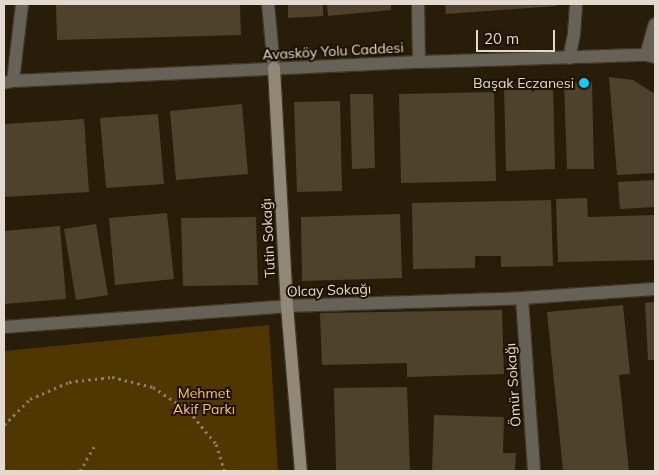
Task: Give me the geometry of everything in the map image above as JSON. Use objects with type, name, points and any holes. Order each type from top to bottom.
[{"type":"main road","name":"Tutin Sokağı","points":[[274,68],[287,306],[301,471]]},
{"type":"street","points":[[7,81],[22,4]]},
{"type":"street","name":"Tutin Sokağı","points":[[268,4],[274,68]]},
{"type":"street","points":[[418,4],[419,62]]},
{"type":"street","points":[[569,58],[574,34],[576,4]]},
{"type":"street","points":[[652,55],[655,24]]},
{"type":"street","name":"Avasköy Yolu Caddesi","points":[[7,81],[419,62],[652,55]]},
{"type":"street","name":"Olcay Sokağı","points":[[4,327],[287,306],[522,298],[655,289]]},
{"type":"street","name":"Ömür Sokağı","points":[[522,298],[534,471]]},
{"type":"path","points":[[4,424],[30,399],[69,382],[112,377],[153,387],[189,410],[216,444],[225,471]]},
{"type":"path","points":[[80,471],[94,448]]},
{"type":"green space","name":"Mehmet Akif Parkı","points":[[269,325],[278,471],[4,471],[4,351]]},
{"type":"building","points":[[56,4],[240,4],[241,35],[57,40]]},
{"type":"building","points":[[288,4],[323,4],[323,16],[288,18]]},
{"type":"building","points":[[327,4],[391,4],[391,10],[328,16]]},
{"type":"building","points":[[445,4],[556,4],[556,6],[446,14]]},
{"type":"building","points":[[609,77],[633,80],[655,94],[655,173],[617,175]]},
{"type":"building","points":[[592,82],[594,169],[567,169],[564,83]]},
{"type":"building","points":[[553,85],[555,169],[506,171],[504,86]]},
{"type":"building","points":[[494,92],[496,181],[401,183],[399,94]]},
{"type":"building","points":[[350,94],[373,94],[375,168],[352,169]]},
{"type":"building","points":[[340,101],[342,191],[297,192],[294,102]]},
{"type":"building","points":[[242,104],[248,174],[176,180],[170,111]]},
{"type":"building","points":[[158,114],[164,184],[106,188],[100,118]]},
{"type":"building","points":[[84,119],[89,192],[4,197],[4,124]]},
{"type":"building","points":[[655,180],[655,207],[620,209],[618,182]]},
{"type":"building","points":[[587,198],[588,217],[655,215],[655,260],[558,262],[556,199]]},
{"type":"building","points":[[551,200],[553,266],[501,267],[501,256],[475,256],[475,268],[413,269],[412,203]]},
{"type":"building","points":[[167,213],[174,279],[115,285],[109,218]]},
{"type":"building","points":[[400,214],[402,278],[302,281],[301,217]]},
{"type":"building","points":[[256,217],[258,285],[183,286],[181,218]]},
{"type":"building","points":[[96,224],[108,295],[76,300],[64,229]]},
{"type":"building","points":[[60,226],[66,299],[4,304],[4,231]]},
{"type":"building","points":[[655,302],[655,360],[648,360],[645,303]]},
{"type":"building","points":[[623,305],[630,374],[619,375],[629,471],[563,471],[547,312]]},
{"type":"building","points":[[502,310],[504,374],[407,377],[407,363],[322,365],[320,313]]},
{"type":"building","points":[[407,387],[410,471],[336,471],[334,388]]},
{"type":"building","points":[[434,415],[504,417],[503,453],[516,453],[515,471],[432,471]]},
{"type":"place","name":"Başak Eczanesi","points":[[584,83]]}]
